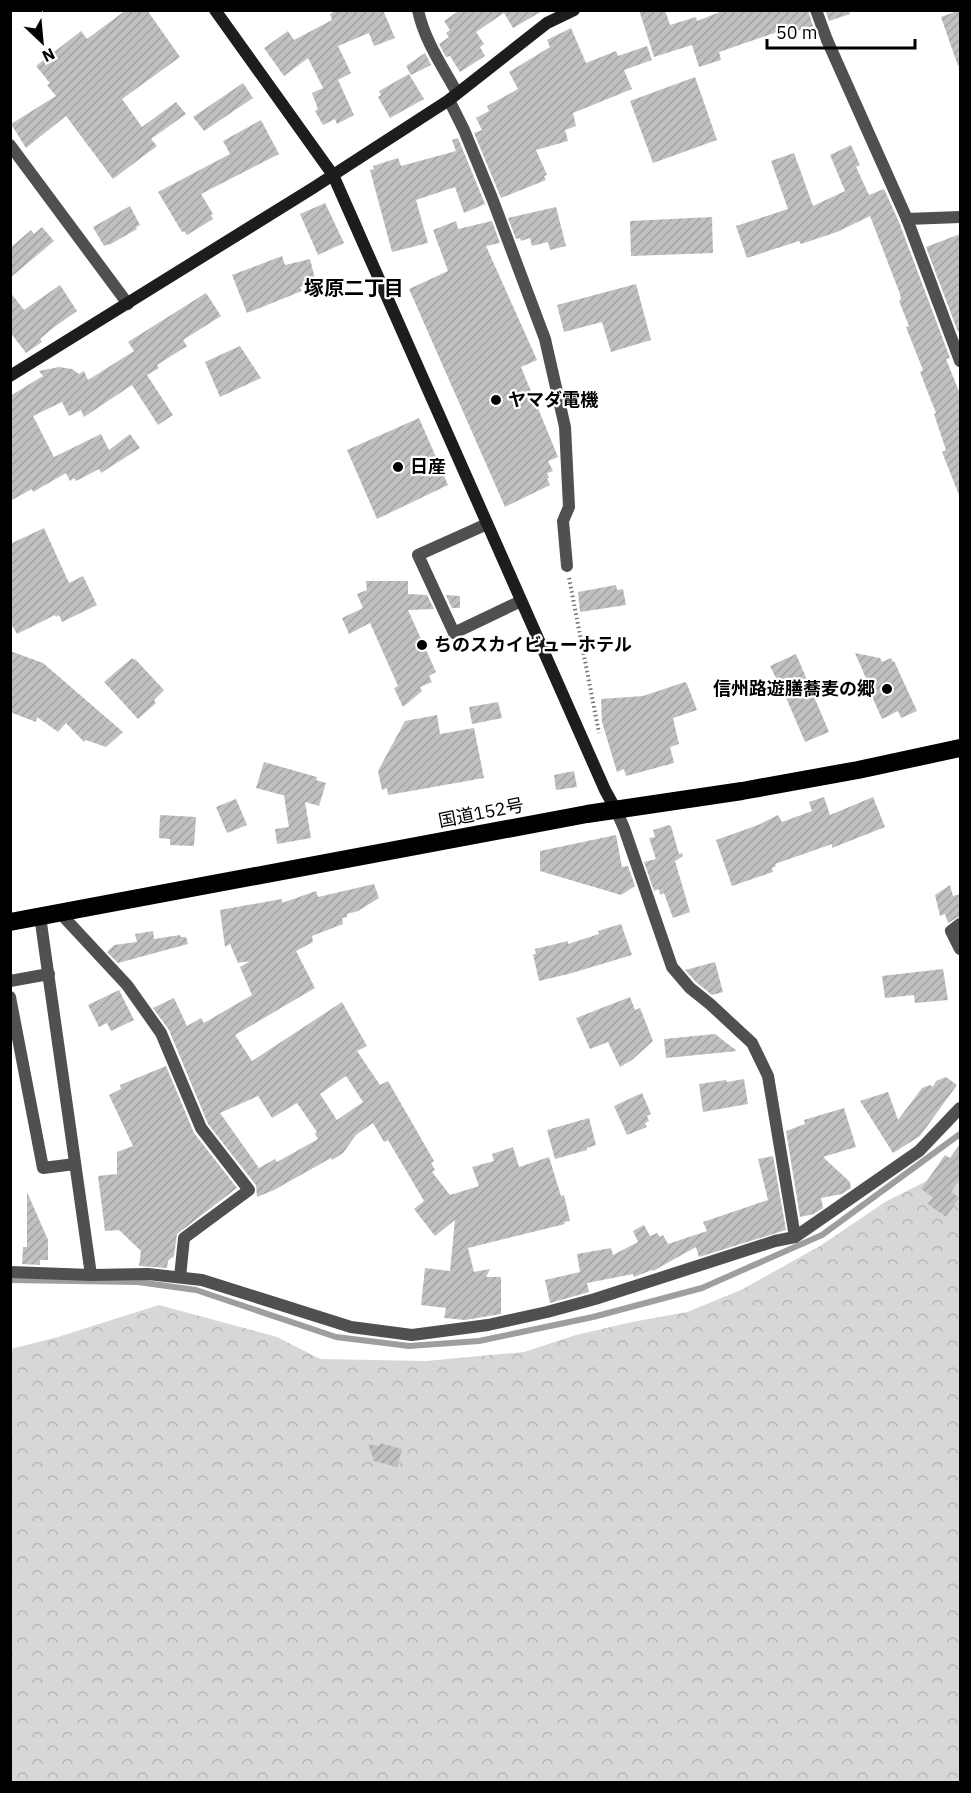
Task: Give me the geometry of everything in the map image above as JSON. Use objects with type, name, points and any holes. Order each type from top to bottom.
[{"type":"highway","name":"国道152号","points":[[10,922],[616,810],[742,791],[960,748]]},
{"type":"street","points":[[215,10],[333,175],[604,790],[624,828],[672,967],[690,988],[752,1043],[768,1076],[795,1237]]},
{"type":"street","points":[[418,10],[420,21],[453,96],[545,339],[565,427],[569,507],[563,521],[567,566]]},
{"type":"street","points":[[10,376],[333,175],[478,79],[548,23],[574,10]]},
{"type":"street","points":[[816,10],[827,40],[907,219],[960,361]]},
{"type":"street","points":[[10,145],[128,304]]},
{"type":"street","points":[[907,219],[960,217]]},
{"type":"street","points":[[487,524],[418,555],[454,633],[521,601]]},
{"type":"street","points":[[60,912],[128,985],[161,1033],[201,1128],[249,1190],[184,1238],[180,1277]]},
{"type":"street","points":[[40,916],[91,1275]]},
{"type":"street","points":[[960,924],[951,931],[960,949]]},
{"type":"street","points":[[10,981],[49,974]]},
{"type":"street","points":[[10,997],[44,1168],[75,1164]]},
{"type":"street","points":[[10,1272],[91,1275],[148,1274],[202,1280],[351,1327],[412,1335],[488,1324],[595,1299],[795,1237],[919,1151],[960,1108]]},
{"type":"path","points":[[567,566],[600,743]]},
{"type":"green space","points":[[960,1164],[960,1782],[11,1782],[11,1349],[58,1337],[159,1305],[277,1337],[320,1359],[426,1361],[524,1352],[576,1335],[687,1312],[741,1290],[820,1246],[885,1202]]},
{"type":"building","points":[[126,10],[147,10],[180,57],[122,99],[142,127],[176,102],[186,114],[151,139],[157,146],[113,179],[66,116],[26,148],[11,124],[56,96],[47,85],[50,83],[36,66],[81,31],[87,39]]},
{"type":"building","points":[[338,10],[383,10],[395,38],[374,46],[369,33],[338,46],[351,73],[338,80],[354,115],[337,124],[335,119],[323,125],[315,111],[318,109],[312,93],[323,88],[308,58],[284,76],[264,48],[288,31],[294,40],[332,20],[330,14]]},
{"type":"building","points":[[460,10],[544,10],[513,28],[504,13],[476,32],[484,44],[480,47],[485,56],[460,72],[450,56],[446,57],[439,44],[449,37],[446,33],[450,30],[444,21]]},
{"type":"building","points":[[639,10],[665,10],[670,25],[696,17],[697,21],[725,10],[808,10],[813,26],[790,33],[789,28],[719,52],[721,60],[699,67],[692,45],[654,57]]},
{"type":"building","points":[[825,10],[849,10],[850,14],[829,21]]},
{"type":"building","points":[[960,10],[960,65],[958,66],[941,17]]},
{"type":"building","points":[[571,28],[586,63],[616,51],[618,56],[647,46],[652,60],[624,70],[632,89],[573,113],[576,126],[565,130],[568,141],[536,150],[547,175],[544,176],[546,180],[501,198],[474,133],[482,130],[476,118],[489,111],[487,106],[518,89],[509,72],[550,47],[547,40]]},
{"type":"building","points":[[425,53],[431,65],[411,75],[406,66]]},
{"type":"building","points":[[409,74],[424,99],[390,118],[378,97],[381,95],[379,91]]},
{"type":"building","points":[[695,77],[717,140],[653,163],[630,101]]},
{"type":"building","points":[[243,83],[253,98],[204,131],[193,117]]},
{"type":"building","points":[[261,120],[279,154],[201,194],[213,214],[211,215],[213,219],[187,235],[184,231],[182,232],[158,192],[230,154],[223,141]]},
{"type":"building","points":[[458,138],[485,204],[464,213],[455,187],[416,200],[428,243],[392,252],[370,170],[374,169],[373,166],[398,158],[401,166],[456,151],[452,140]]},
{"type":"building","points":[[851,145],[860,165],[856,167],[869,195],[884,189],[899,222],[950,358],[946,359],[960,394],[960,495],[942,452],[946,450],[934,414],[936,413],[920,372],[923,370],[906,327],[909,326],[899,301],[900,294],[870,216],[837,232],[801,244],[799,241],[747,258],[736,226],[788,209],[771,161],[794,153],[813,206],[845,191],[830,155]]},
{"type":"building","points":[[325,203],[344,243],[318,255],[300,214]]},
{"type":"building","points":[[130,206],[140,225],[136,227],[137,229],[104,246],[93,227]]},
{"type":"building","points":[[556,207],[566,246],[550,250],[548,242],[532,246],[530,238],[521,241],[520,238],[516,239],[508,218]]},
{"type":"building","points":[[712,217],[713,253],[631,256],[630,221]]},
{"type":"building","name":"ヤマダ電機","points":[[456,221],[458,229],[492,221],[500,243],[486,246],[537,360],[521,367],[558,457],[548,461],[553,471],[547,473],[550,485],[505,507],[409,289],[448,271],[433,230]]},
{"type":"building","points":[[42,227],[54,241],[10,278],[10,248],[31,230],[34,234]]},
{"type":"building","points":[[960,234],[960,331],[958,332],[926,247]]},
{"type":"building","points":[[282,256],[285,265],[310,259],[316,283],[300,287],[302,291],[247,313],[232,275]]},
{"type":"building","points":[[636,284],[651,340],[611,352],[602,322],[564,332],[557,305]]},
{"type":"building","points":[[60,285],[77,311],[53,328],[40,339],[42,342],[26,353],[10,332],[10,292],[24,310]]},
{"type":"building","points":[[206,293],[221,316],[183,340],[187,346],[157,365],[159,368],[147,375],[173,415],[158,425],[132,385],[84,417],[81,410],[69,416],[62,402],[33,416],[54,457],[101,434],[109,450],[130,434],[140,448],[101,473],[99,469],[76,481],[74,478],[70,481],[66,473],[33,492],[32,489],[10,501],[10,396],[43,376],[39,371],[59,367],[72,369],[79,374],[84,371],[88,380],[134,351],[128,342]]},
{"type":"building","points":[[240,346],[261,378],[220,397],[205,362]]},
{"type":"building","name":"日産","points":[[419,418],[448,485],[377,519],[347,450]]},
{"type":"building","points":[[44,528],[69,583],[83,576],[97,605],[62,622],[59,615],[56,617],[55,615],[17,634],[10,622],[10,544]]},
{"type":"building","points":[[366,581],[408,581],[408,594],[427,595],[434,609],[408,610],[436,672],[429,676],[432,682],[420,687],[422,691],[403,707],[394,688],[398,686],[370,623],[349,634],[342,618],[363,608],[357,594],[367,590]]},
{"type":"building","points":[[616,585],[617,590],[623,589],[626,605],[580,612],[578,592]]},
{"type":"building","points":[[446,595],[460,596],[460,608],[452,608]]},
{"type":"building","points":[[10,651],[43,663],[123,732],[106,747],[86,740],[84,742],[66,723],[58,732],[37,717],[36,722],[10,712]]},
{"type":"building","points":[[855,653],[880,658],[882,662],[891,658],[917,711],[901,718],[898,711],[882,719]]},
{"type":"building","points":[[796,654],[829,732],[805,742],[778,679],[770,666]]},
{"type":"building","points":[[132,658],[164,690],[154,700],[156,703],[138,719],[104,682]]},
{"type":"building","points":[[685,682],[697,710],[673,718],[679,744],[670,747],[674,763],[626,776],[624,769],[617,772],[602,722],[601,699],[643,696]]},
{"type":"building","points":[[498,702],[502,718],[472,724],[469,707]]},
{"type":"building","points":[[437,715],[440,734],[474,728],[484,778],[388,795],[387,788],[382,790],[378,771],[405,721]]},
{"type":"building","points":[[264,762],[317,777],[316,780],[326,783],[319,806],[305,802],[311,838],[277,844],[275,829],[289,827],[284,796],[286,796],[256,788]]},
{"type":"building","points":[[574,771],[577,787],[556,790],[554,775]]},
{"type":"building","points":[[824,797],[830,815],[873,797],[885,827],[832,848],[832,844],[775,864],[776,866],[772,868],[773,872],[732,886],[716,840],[778,815],[782,822],[812,811],[809,802]]},
{"type":"building","points":[[236,799],[247,825],[227,833],[216,807]]},
{"type":"building","points":[[160,815],[196,817],[194,846],[170,845],[170,839],[159,838]]},
{"type":"building","points":[[669,825],[679,854],[682,853],[683,856],[675,861],[690,912],[673,918],[664,893],[660,895],[659,889],[654,891],[644,862],[656,859],[649,838],[655,837],[653,830]]},
{"type":"building","points":[[616,835],[622,867],[628,866],[635,886],[621,895],[540,871],[540,851]]},
{"type":"building","points":[[374,884],[379,898],[358,911],[347,914],[347,917],[342,918],[343,924],[312,936],[313,942],[296,951],[315,988],[235,1035],[252,1061],[342,1002],[367,1046],[357,1051],[380,1085],[388,1081],[434,1161],[431,1163],[435,1170],[432,1172],[450,1195],[479,1186],[472,1167],[494,1161],[492,1154],[513,1147],[519,1167],[549,1157],[561,1196],[564,1195],[570,1221],[468,1248],[474,1272],[490,1269],[486,1277],[501,1277],[501,1314],[465,1320],[444,1318],[446,1308],[421,1305],[425,1268],[450,1271],[455,1220],[435,1236],[414,1209],[424,1201],[388,1140],[384,1142],[373,1123],[356,1135],[343,1153],[257,1197],[256,1185],[208,1124],[169,1030],[153,1008],[174,998],[187,1026],[201,1018],[204,1023],[252,995],[240,967],[250,961],[238,963],[230,944],[225,947],[220,910],[282,899],[282,903],[316,891],[318,897]],"holes":[[[346,1076],[363,1102],[337,1120],[320,1094]],[[258,1096],[272,1118],[297,1103],[317,1132],[315,1134],[318,1139],[277,1162],[275,1159],[259,1168],[220,1113]]]},
{"type":"building","points":[[950,885],[953,896],[960,894],[960,916],[948,923],[945,914],[940,916],[935,895]]},
{"type":"building","points":[[621,924],[632,955],[539,981],[533,954],[536,954],[535,949],[568,941],[568,944]]},
{"type":"building","points":[[153,931],[154,939],[180,935],[186,937],[188,944],[118,963],[107,952],[114,945],[137,942],[135,934]]},
{"type":"building","points":[[715,962],[723,992],[712,995],[685,970]]},
{"type":"building","points":[[943,969],[948,1000],[915,1003],[914,995],[885,998],[882,976]]},
{"type":"building","points":[[119,990],[134,1020],[111,1031],[107,1023],[99,1027],[88,1005]]},
{"type":"building","points":[[630,997],[635,1010],[640,1008],[653,1041],[632,1060],[620,1067],[608,1042],[590,1049],[576,1018]]},
{"type":"building","points":[[715,1034],[737,1051],[666,1058],[664,1039]]},
{"type":"building","points":[[166,1066],[194,1133],[237,1188],[177,1234],[174,1256],[168,1261],[167,1268],[139,1266],[141,1251],[119,1230],[105,1231],[98,1176],[117,1174],[117,1152],[133,1146],[109,1095],[121,1089],[120,1085]]},
{"type":"building","points":[[946,1077],[957,1085],[920,1136],[893,1153],[860,1101],[888,1092],[898,1120],[922,1088],[930,1085],[933,1087],[936,1081]]},
{"type":"building","points":[[744,1079],[748,1104],[703,1112],[699,1084]]},
{"type":"building","points":[[642,1093],[651,1114],[647,1116],[649,1121],[645,1123],[647,1127],[627,1135],[614,1106]]},
{"type":"building","points":[[844,1108],[856,1147],[823,1157],[850,1182],[851,1188],[842,1194],[821,1198],[823,1208],[814,1214],[800,1217],[786,1131],[805,1124],[804,1120]]},
{"type":"building","points":[[589,1118],[596,1145],[587,1150],[555,1159],[547,1130]]},
{"type":"building","points":[[960,1144],[960,1178],[951,1192],[959,1198],[946,1217],[928,1204],[933,1197],[921,1189],[945,1155],[950,1158]]},
{"type":"building","points":[[773,1156],[786,1230],[699,1257],[696,1247],[653,1271],[634,1277],[633,1274],[587,1283],[589,1292],[550,1303],[545,1280],[580,1272],[577,1254],[611,1248],[613,1255],[638,1242],[633,1231],[644,1225],[650,1236],[657,1233],[660,1237],[663,1235],[668,1244],[707,1231],[703,1222],[768,1200],[758,1159]]},
{"type":"building","points":[[27,1192],[48,1240],[48,1260],[40,1260],[40,1265],[22,1264],[23,1247],[27,1247]]},
{"type":"building","points":[[380,1443],[402,1449],[397,1467],[374,1461],[368,1444],[379,1446]]},
{"type":"waterway","points":[[10,1280],[138,1282],[196,1290],[336,1337],[409,1346],[479,1341],[593,1317],[702,1288],[822,1235],[960,1134]]},
{"type":"place","name":"ヤマダ電機","points":[[496,400]]},
{"type":"place","name":"日産","points":[[398,467]]},
{"type":"place","name":"ちのスカイビューホテル","points":[[422,645]]},
{"type":"place","name":"信州路遊膳蕎麦の郷","points":[[887,689]]},
{"type":"district","name":"塚原二丁目","points":[[354,288]]}]
